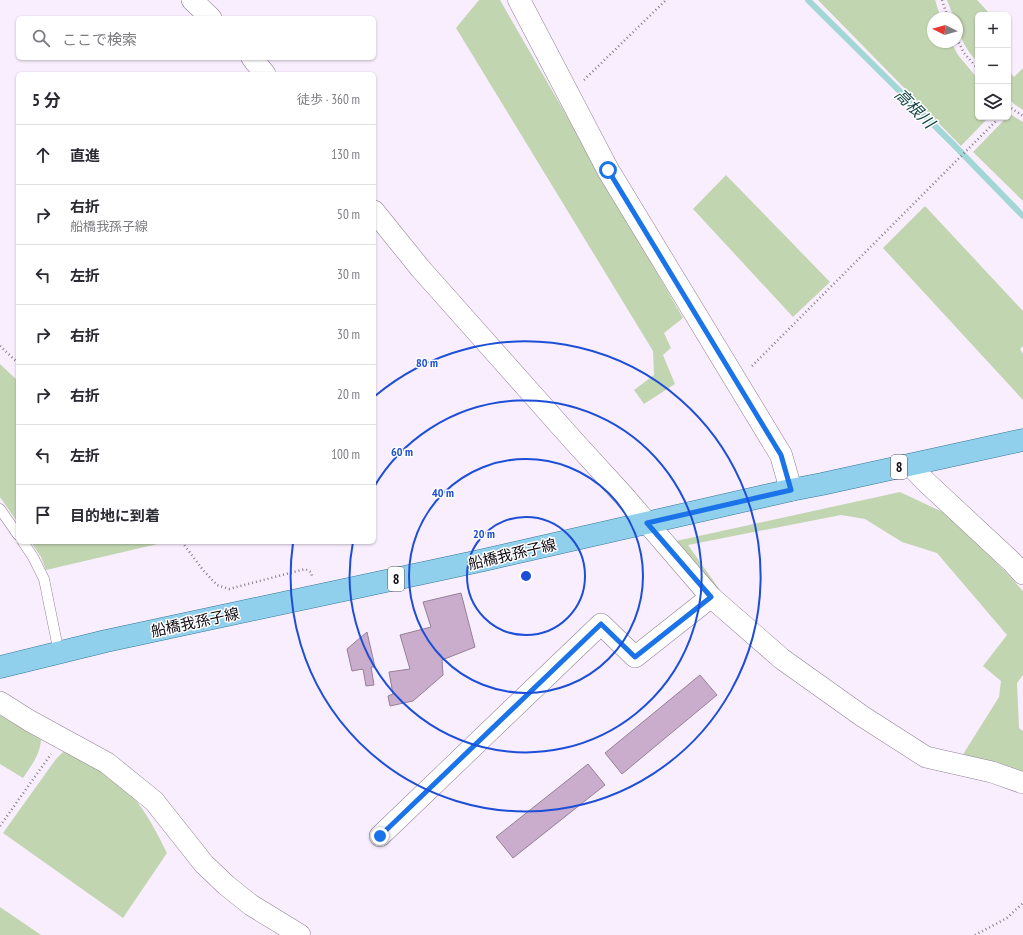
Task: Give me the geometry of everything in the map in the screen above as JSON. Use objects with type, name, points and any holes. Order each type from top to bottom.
[{"type":"main road","name":"船橋我孫子線","points":[[0,667],[59,652],[1023,440]]},
{"type":"street","points":[[192,0],[209,16]]},
{"type":"street","points":[[519,0],[608,170],[781,455],[791,490]]},
{"type":"street","points":[[254,60],[263,72]]},
{"type":"street","points":[[376,213],[420,268],[572,440],[624,496],[711,597],[782,658],[862,716],[926,757],[992,772],[1023,783]]},
{"type":"street","points":[[910,465],[925,481],[1011,560],[1023,574]]},
{"type":"street","points":[[380,836],[601,624],[635,657],[711,597]]},
{"type":"street","points":[[0,702],[107,763],[154,801],[204,864],[226,885],[251,905],[300,935]]},
{"type":"lane","points":[[0,509],[16,532]]},
{"type":"lane","points":[[24,544],[34,557],[44,579],[59,652]]},
{"type":"path","points":[[569,95],[666,0]]},
{"type":"path","points":[[942,0],[946,12]]},
{"type":"path","points":[[962,48],[975,66]]},
{"type":"path","points":[[1011,109],[1023,116]]},
{"type":"path","points":[[736,382],[997,120]]},
{"type":"path","points":[[0,346],[16,361]]},
{"type":"path","points":[[184,544],[203,570],[217,585],[229,588],[305,569],[311,572],[318,596]]},
{"type":"path","points":[[0,826],[62,738]]},
{"type":"path","points":[[975,935],[1007,918],[1023,903]]},
{"type":"green space","points":[[479,0],[500,0],[683,318],[664,333],[671,348],[663,355],[675,384],[644,404],[634,390],[654,375],[653,351],[456,28]]},
{"type":"green space","points":[[818,0],[935,0],[939,12],[927,12],[927,48],[954,48],[958,55],[975,75],[975,120],[986,120],[961,146]]},
{"type":"green space","points":[[947,0],[977,0],[988,12],[975,12],[975,59],[963,42],[963,12],[952,12]]},
{"type":"green space","points":[[1023,68],[1023,110],[1011,101],[1011,74],[1014,77]]},
{"type":"green space","points":[[1011,115],[1023,122],[1023,201],[973,152],[1004,120],[1011,120]]},
{"type":"green space","points":[[726,175],[830,282],[793,317],[693,209]]},
{"type":"green space","points":[[925,206],[1023,311],[1023,346],[1020,349],[1023,354],[1023,400],[883,248]]},
{"type":"green space","points":[[0,364],[16,379],[16,520],[0,497]]},
{"type":"green space","points":[[900,492],[955,517],[1023,591],[1023,675],[1017,683],[1019,728],[1023,731],[1023,776],[962,756],[999,697],[1001,681],[983,666],[1007,635],[937,553],[902,542],[865,519],[841,515],[688,545],[727,600],[676,541]]},
{"type":"green space","points":[[32,544],[158,544],[46,570],[41,557]]},
{"type":"green space","points":[[0,715],[41,740],[37,755],[23,778],[0,764]]},
{"type":"green space","points":[[70,751],[110,777],[131,795],[146,815],[167,853],[123,918],[3,833],[56,759],[63,752]]},
{"type":"green space","points":[[0,907],[41,935],[0,935]]},
{"type":"building","points":[[461,593],[475,647],[442,660],[443,675],[413,701],[390,706],[388,696],[393,694],[389,672],[410,669],[400,635],[431,627],[423,602]]},
{"type":"building","points":[[367,632],[375,667],[371,667],[374,685],[366,686],[363,669],[352,671],[347,649]]},
{"type":"building","points":[[700,675],[717,695],[622,774],[605,753]]},
{"type":"building","points":[[588,764],[605,785],[513,858],[496,837]]},
{"type":"waterway","name":"高根川","points":[[808,0],[1023,216]]},
{"type":"route","points":[[380,836],[601,624],[635,657],[711,597],[647,523],[791,490],[781,455],[608,170]]}]
